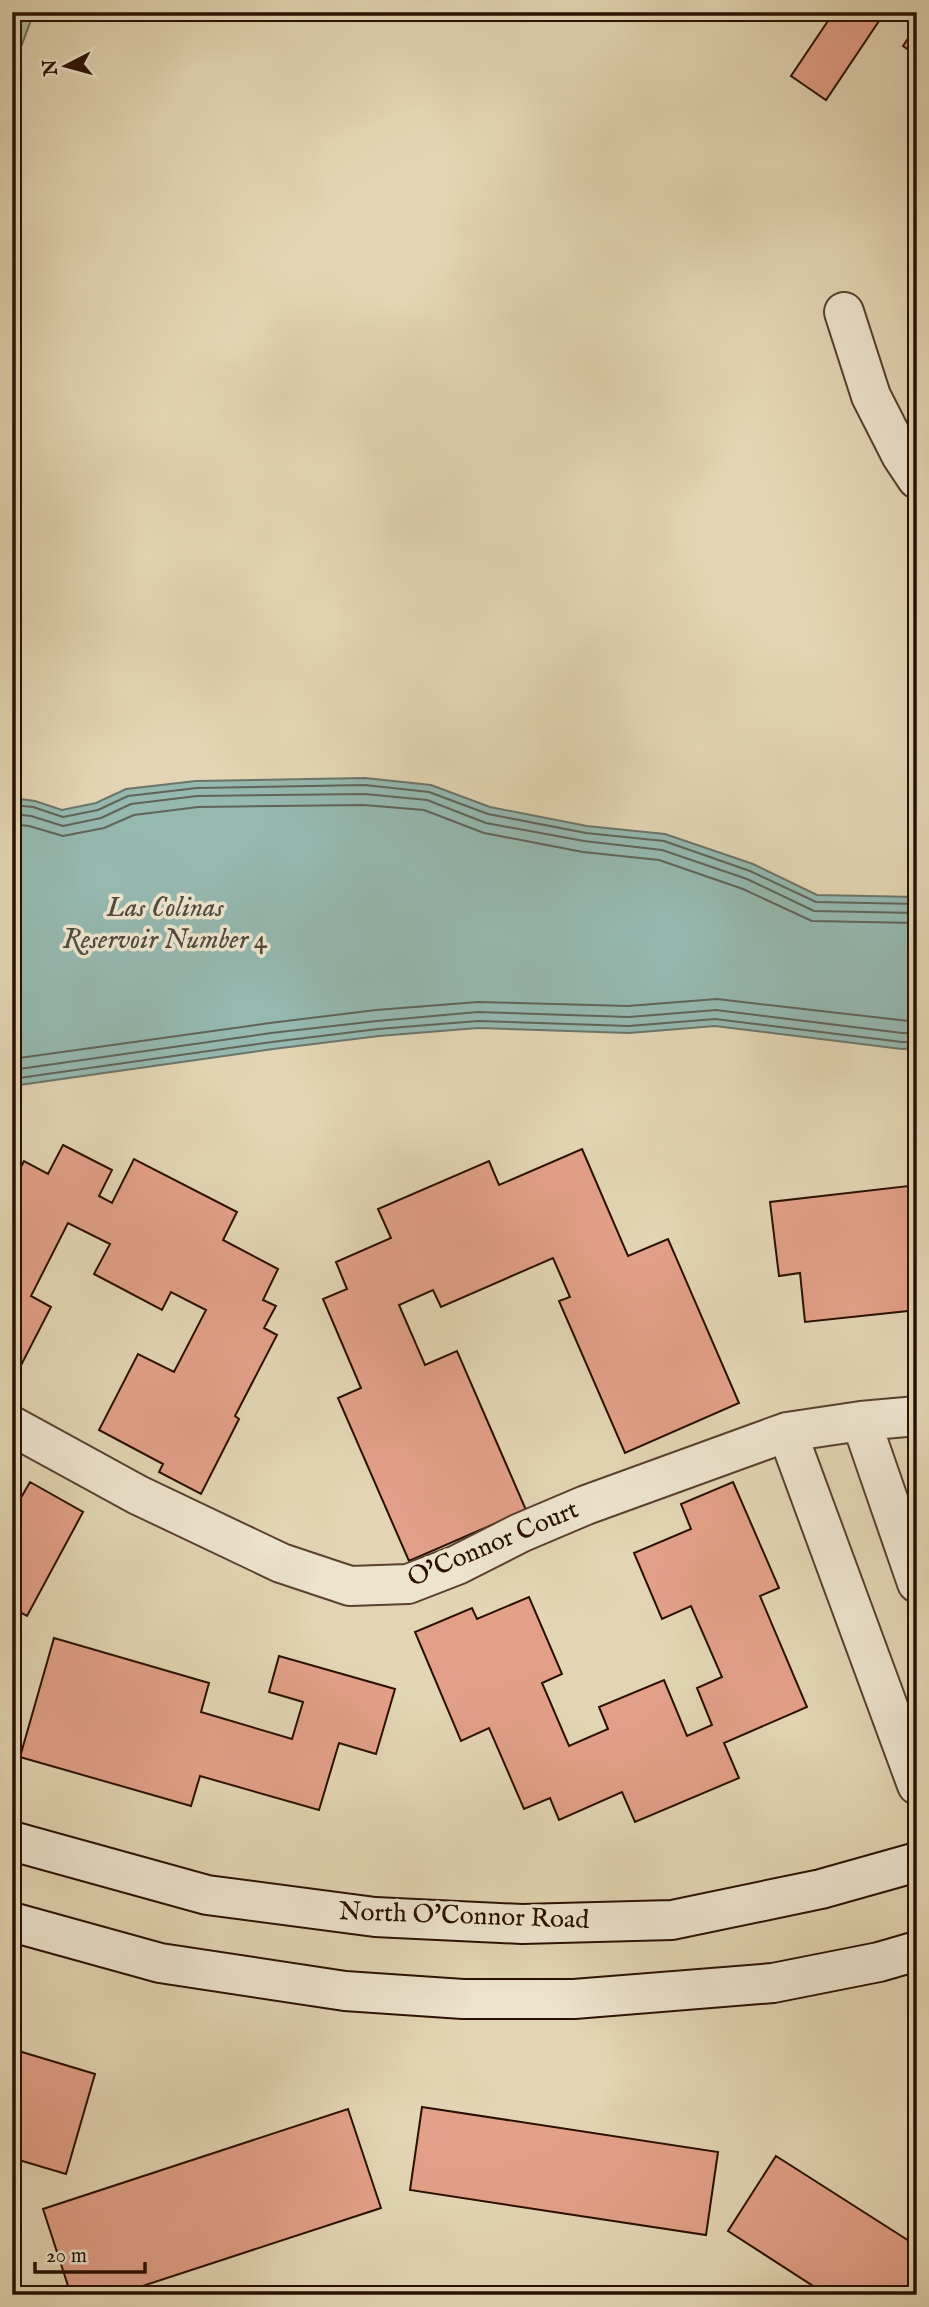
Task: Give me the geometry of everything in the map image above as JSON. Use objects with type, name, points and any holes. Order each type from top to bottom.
[{"type":"main road","points":[[844,312],[871,396],[901,455],[917,479]]},
{"type":"main road","name":"O'Connor Court","points":[[12,1426],[138,1495],[281,1563],[350,1586],[408,1584],[417,1581],[457,1565],[553,1518],[787,1432],[917,1416]]},
{"type":"main road","points":[[861,1421],[917,1583]]},
{"type":"main road","points":[[787,1432],[917,1785]]},
{"type":"main road","name":"North O'Connor Road","points":[[12,1841],[207,1895],[375,1917],[522,1924],[672,1920],[821,1889],[917,1862]]},
{"type":"main road","points":[[12,1922],[160,1963],[345,1991],[463,1999],[575,1999],[772,1983],[878,1962],[917,1951]]},
{"type":"green space","points":[[12,12],[34,12],[12,71]]},
{"type":"water","name":"Las Colinas Reservoir Number 4","points":[[365,778],[431,785],[490,807],[587,826],[665,834],[753,864],[817,895],[917,897],[917,1048],[902,1049],[715,1026],[629,1033],[478,1028],[379,1036],[273,1049],[12,1086],[12,798],[35,801],[62,810],[96,803],[126,789],[196,781]]},
{"type":"building","points":[[834,12],[885,12],[826,100],[791,76]]},
{"type":"building","points":[[917,25],[917,56],[903,46]]},
{"type":"building","points":[[63,1145],[112,1170],[99,1196],[112,1203],[134,1159],[237,1212],[223,1240],[278,1269],[263,1300],[276,1306],[264,1328],[277,1335],[235,1416],[239,1419],[201,1494],[159,1472],[163,1464],[99,1430],[138,1354],[174,1372],[206,1310],[171,1292],[162,1310],[94,1274],[110,1244],[68,1223],[31,1296],[51,1307],[14,1379],[12,1378],[12,1184],[24,1161],[48,1174]]},
{"type":"building","points":[[582,1149],[628,1256],[668,1239],[739,1403],[625,1453],[559,1301],[570,1297],[553,1258],[441,1307],[433,1290],[399,1305],[425,1365],[457,1351],[526,1510],[409,1561],[338,1398],[361,1388],[323,1299],[347,1289],[336,1262],[391,1238],[378,1209],[489,1161],[499,1185]]},
{"type":"building","points":[[917,1185],[917,1310],[805,1322],[800,1273],[779,1276],[770,1202]]},
{"type":"building","points":[[30,1482],[83,1512],[27,1616],[12,1608],[12,1491],[22,1496]]},
{"type":"building","points":[[733,1482],[779,1588],[760,1596],[807,1707],[724,1743],[739,1778],[635,1822],[622,1792],[559,1820],[550,1798],[524,1809],[489,1728],[461,1741],[415,1632],[472,1608],[477,1619],[529,1597],[562,1674],[542,1683],[569,1746],[608,1729],[599,1707],[664,1680],[687,1736],[712,1725],[697,1688],[722,1677],[691,1606],[662,1619],[634,1553],[691,1529],[681,1504]]},
{"type":"building","points":[[54,1638],[209,1683],[201,1712],[292,1739],[303,1702],[269,1692],[279,1656],[395,1689],[376,1754],[339,1743],[319,1810],[200,1776],[191,1806],[20,1757]]},
{"type":"building","points":[[12,2049],[95,2074],[66,2174],[12,2158]]},
{"type":"building","points":[[422,2107],[718,2152],[706,2235],[410,2190]]},
{"type":"building","points":[[348,2109],[381,2208],[115,2295],[71,2295],[43,2209]]},
{"type":"building","points":[[776,2156],[917,2246],[917,2295],[827,2295],[728,2231]]}]
